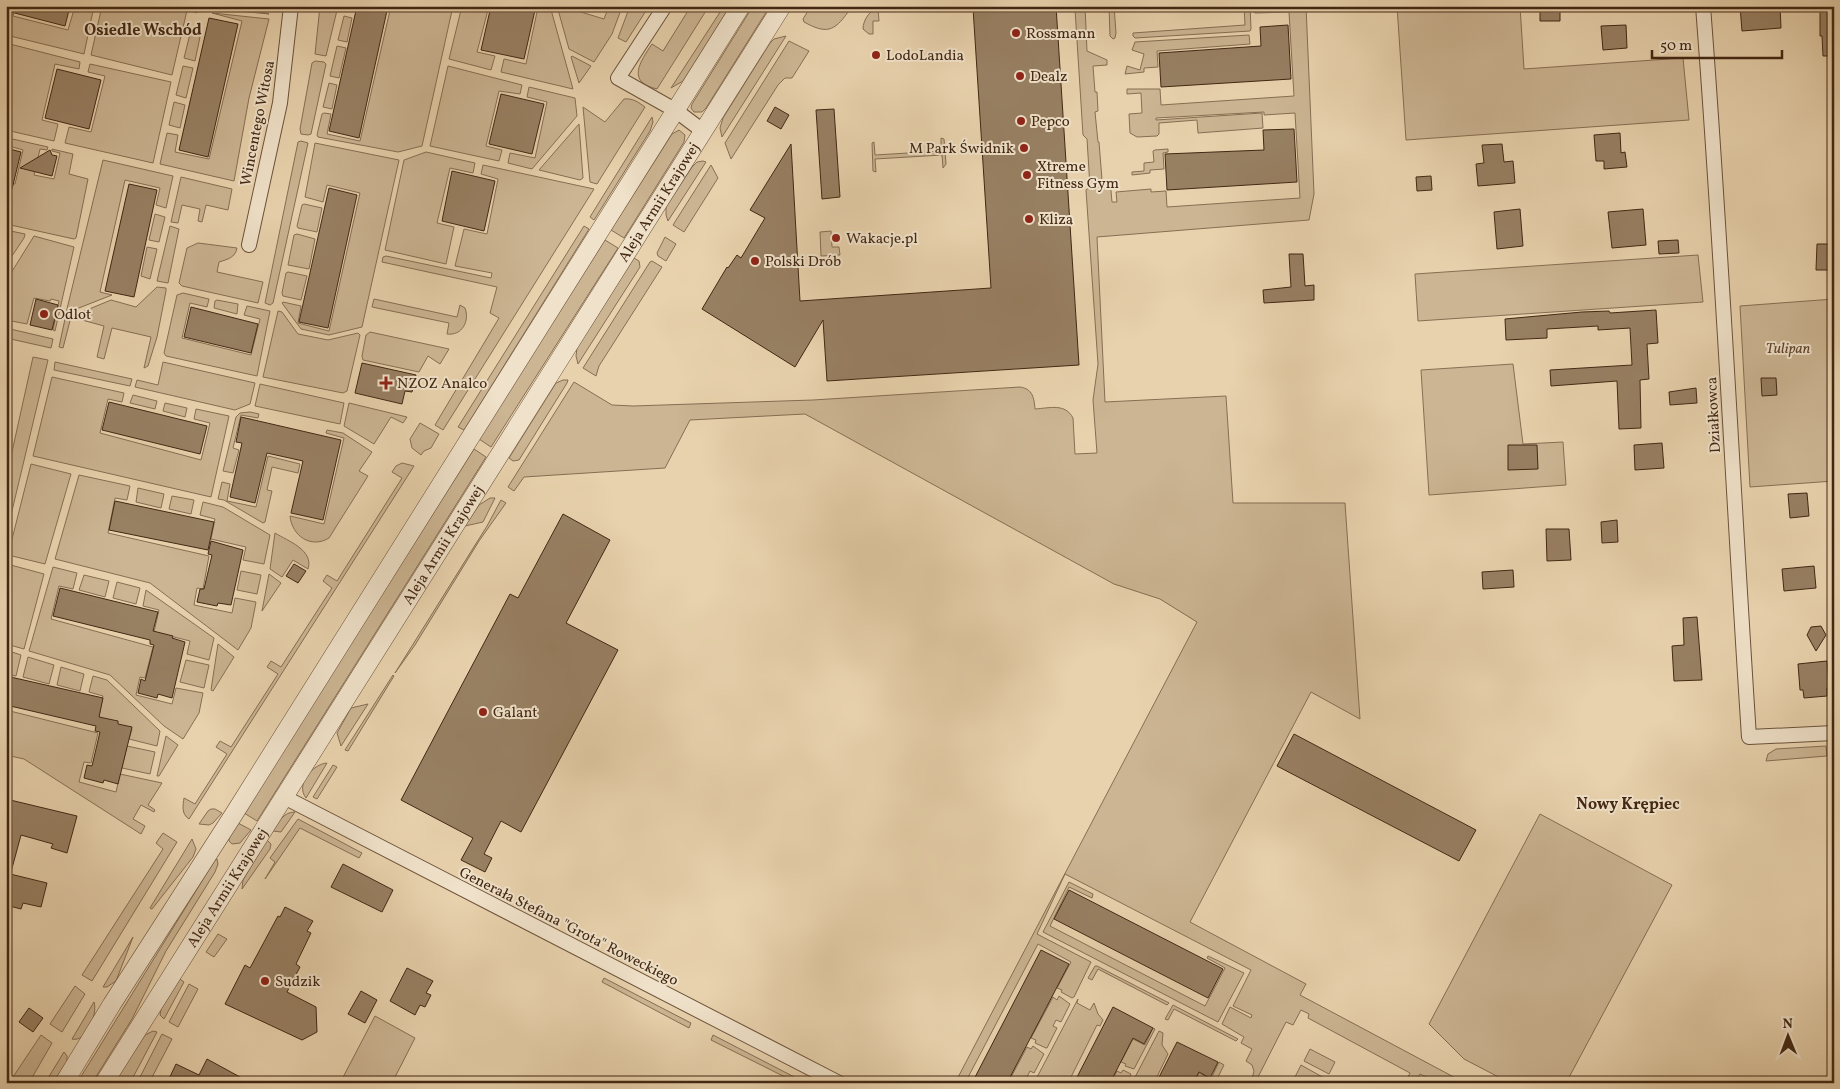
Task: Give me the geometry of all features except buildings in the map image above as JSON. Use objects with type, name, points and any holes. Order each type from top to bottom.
[{"type":"street","name":"Wincentego Witosa","points":[[249,245],[280,103],[291,6]]},
{"type":"street","points":[[665,6],[618,78],[675,110],[703,131]]},
{"type":"street","points":[[64,1083],[741,6]]},
{"type":"street","name":"Aleja Armii Krajowej","points":[[104,1083],[782,6]]},
{"type":"street","name":"Działkowca","points":[[1703,6],[1719,224],[1737,560],[1749,737],[1834,733]]},
{"type":"street","name":"Generała Stefana \"Grota\" Roweckiego","points":[[284,797],[839,1083]]},
{"type":"green space","points":[[6,6],[16,6],[13,16],[68,30],[75,6],[94,6],[84,54],[6,35]]},
{"type":"green space","points":[[102,6],[188,6],[172,75],[91,55]]},
{"type":"green space","points":[[196,6],[247,6],[246,8],[269,14],[207,8],[195,13]]},
{"type":"green space","points":[[320,6],[338,6],[326,56],[315,54]]},
{"type":"green space","points":[[391,6],[453,6],[422,146],[398,152],[318,137],[322,114],[324,113],[331,114],[327,134],[360,141]]},
{"type":"green space","points":[[462,6],[489,6],[477,52],[495,56],[491,70],[449,59]]},
{"type":"green space","points":[[536,6],[550,6],[573,89],[501,72],[504,59],[526,64],[538,7]]},
{"type":"green space","points":[[557,6],[572,6],[571,9],[604,19],[609,6],[622,7],[612,34],[594,62],[569,49]]},
{"type":"green space","points":[[630,6],[649,6],[626,42],[618,38]]},
{"type":"green space","points":[[691,6],[709,6],[657,89],[647,86],[641,82],[638,71],[643,58],[652,44],[663,51]]},
{"type":"green space","points":[[724,6],[730,6],[683,81],[671,88]]},
{"type":"green space","points":[[753,6],[770,6],[706,108],[702,112],[694,112],[691,108],[692,104]]},
{"type":"green space","points":[[811,6],[838,6],[848,12],[834,27],[824,29],[804,22],[803,19]]},
{"type":"green space","points":[[1078,6],[1085,6],[1087,51],[1107,60],[1107,65],[1093,66],[1095,92],[1097,92],[1098,111],[1095,112],[1102,180],[1110,180],[1112,202],[1117,202],[1116,192],[1151,189],[1151,192],[1166,191],[1167,207],[1300,198],[1295,113],[1264,115],[1264,112],[1156,118],[1156,120],[1262,113],[1263,128],[1198,133],[1197,120],[1159,123],[1159,134],[1157,136],[1137,137],[1130,133],[1129,114],[1142,113],[1141,93],[1127,94],[1127,89],[1160,89],[1161,105],[1294,96],[1289,12],[1255,13],[1254,6],[1306,6],[1314,194],[1309,220],[1097,237],[1105,402],[1226,396],[1233,503],[1345,503],[1360,719],[1311,692],[1190,922],[1306,984],[1300,995],[1465,1083],[1429,1083],[1427,1081],[1428,1078],[1420,1074],[1415,1083],[1405,1083],[1410,1073],[1308,1018],[1309,1014],[1301,1010],[1293,1025],[1286,1022],[1255,1083],[1251,1083],[1254,1071],[1252,1065],[1246,1061],[1252,1049],[1241,1043],[1244,1037],[1222,1024],[1230,1007],[1251,1018],[1252,1015],[1233,1006],[1251,970],[1065,874],[1037,934],[1091,962],[1074,997],[1072,998],[1057,988],[1071,962],[1038,944],[965,1083],[955,1083],[1197,622],[1160,599],[1114,584],[805,414],[690,420],[665,468],[524,477],[514,491],[508,487],[574,382],[612,405],[633,406],[813,400],[1020,387],[1030,392],[1035,409],[1061,408],[1070,413],[1073,418],[1075,454],[1097,453],[1093,400],[1098,364],[1086,190],[1090,187],[1087,139],[1083,135],[1075,9]]},
{"type":"green space","points":[[1109,6],[1114,6],[1116,33],[1113,39],[1110,36]]},
{"type":"green space","points":[[1244,6],[1250,6],[1250,31],[1135,38],[1133,36],[1133,33],[1245,25]]},
{"type":"green space","points":[[1397,6],[1520,6],[1524,69],[1683,58],[1689,120],[1406,140]]},
{"type":"green space","points":[[878,8],[879,21],[873,21],[873,34],[869,34],[863,29],[864,22],[870,13]]},
{"type":"green space","points":[[212,13],[269,19],[249,98],[234,181],[160,164],[167,133],[178,135],[175,152],[209,159],[242,21]]},
{"type":"green space","points":[[344,16],[352,18],[347,42],[338,40]]},
{"type":"green space","points":[[190,34],[200,37],[195,61],[184,58]]},
{"type":"green space","points":[[1249,35],[1250,44],[1157,51],[1158,67],[1144,68],[1144,72],[1125,74],[1127,66],[1140,70],[1144,54],[1132,50],[1135,42]]},
{"type":"green space","points":[[786,36],[722,137],[720,128],[723,118],[770,43],[774,39]]},
{"type":"green space","points":[[789,41],[809,51],[792,78],[785,78],[778,85],[731,159],[725,143]]},
{"type":"green space","points":[[6,43],[80,62],[79,69],[55,64],[42,120],[58,124],[54,141],[6,130]]},
{"type":"green space","points":[[337,46],[346,48],[339,78],[330,76]]},
{"type":"green space","points":[[571,57],[591,66],[579,83]]},
{"type":"green space","points":[[315,61],[326,64],[311,134],[301,134],[300,129],[312,63]]},
{"type":"green space","points":[[90,64],[171,82],[153,163],[65,143],[69,127],[91,132],[105,76],[88,72]]},
{"type":"green space","points":[[183,66],[193,68],[186,98],[176,95]]},
{"type":"green space","points":[[448,66],[522,85],[520,94],[499,91],[486,146],[502,150],[499,161],[430,146]]},
{"type":"green space","points":[[329,83],[337,85],[332,109],[323,107]]},
{"type":"green space","points":[[529,87],[575,98],[577,116],[532,169],[508,163],[510,153],[535,158],[547,102],[527,97]]},
{"type":"green space","points":[[624,99],[633,100],[645,107],[597,184],[590,182],[583,107],[605,122]]},
{"type":"green space","points":[[174,102],[185,105],[180,128],[169,125]]},
{"type":"green space","points":[[652,117],[653,122],[650,131],[594,220],[590,217]]},
{"type":"green space","points":[[579,124],[583,178],[580,180],[539,170]]},
{"type":"green space","points":[[679,130],[685,135],[684,142],[624,238],[611,230],[672,134]]},
{"type":"green space","points":[[8,138],[48,147],[47,150],[40,149],[34,175],[54,179],[60,153],[52,151],[52,149],[73,154],[69,174],[88,179],[76,238],[6,224],[6,182],[15,184],[23,150],[6,145]]},
{"type":"green space","points":[[941,138],[944,139],[946,164],[943,168],[942,155],[875,159],[876,172],[873,171],[872,143],[874,142],[875,155],[941,151]]},
{"type":"green space","points":[[298,142],[308,143],[273,303],[270,305],[265,303]]},
{"type":"green space","points":[[315,143],[399,160],[362,327],[329,335],[301,329],[282,303],[301,306],[298,323],[329,331],[360,193],[327,185],[323,202],[305,197]]},
{"type":"green space","points":[[1168,149],[1168,152],[1163,153],[1164,169],[1150,170],[1150,173],[1132,175],[1132,172],[1144,171],[1144,163],[1154,162],[1153,151]]},
{"type":"green space","points":[[426,152],[475,163],[473,173],[450,168],[437,223],[454,227],[446,264],[385,250],[404,160]]},
{"type":"green space","points":[[103,160],[173,176],[166,208],[156,205],[160,188],[125,180],[100,292],[112,295],[66,313]]},
{"type":"green space","points":[[697,162],[706,162],[668,221],[666,207],[692,167]]},
{"type":"green space","points":[[483,165],[594,189],[443,430],[435,425],[499,318],[490,313],[497,287],[382,262],[383,257],[386,256],[491,278],[492,273],[455,266],[464,229],[487,234],[498,179],[481,174]]},
{"type":"green space","points":[[711,165],[718,178],[684,232],[673,225]]},
{"type":"green space","points":[[181,177],[232,189],[228,210],[206,205],[202,222],[198,221],[200,209],[182,205],[178,223],[171,222]]},
{"type":"green space","points":[[302,205],[322,208],[317,232],[298,228],[297,226]]},
{"type":"green space","points":[[155,214],[165,217],[159,242],[149,240]]},
{"type":"green space","points":[[170,226],[179,229],[168,283],[157,281]]},
{"type":"green space","points":[[584,226],[589,229],[464,430],[458,427]]},
{"type":"green space","points":[[6,230],[25,234],[6,265]]},
{"type":"green space","points":[[831,231],[832,247],[839,247],[840,255],[821,256],[820,232]]},
{"type":"green space","points":[[297,234],[315,239],[309,269],[288,265],[294,235]]},
{"type":"green space","points":[[34,236],[74,247],[55,331],[53,330],[59,301],[51,299],[50,301],[34,298],[27,324],[6,320],[6,281]]},
{"type":"green space","points":[[665,237],[676,244],[666,261],[658,256],[657,253]]},
{"type":"green space","points":[[605,240],[618,248],[491,447],[479,439]]},
{"type":"green space","points":[[198,243],[237,248],[233,256],[219,262],[217,272],[263,282],[258,303],[182,286],[179,283],[187,248]]},
{"type":"green space","points":[[147,247],[157,249],[150,279],[141,276]]},
{"type":"green space","points":[[1698,255],[1703,302],[1418,321],[1415,274]]},
{"type":"green space","points":[[634,258],[639,261],[640,267],[578,364],[577,348]]},
{"type":"green space","points":[[652,261],[662,267],[599,366],[596,376],[583,368]]},
{"type":"green space","points":[[286,273],[307,276],[301,300],[283,296]]},
{"type":"green space","points":[[157,287],[166,288],[166,291],[157,337],[148,366],[144,368],[151,337],[112,328],[104,359],[97,357],[104,326],[71,317],[63,348],[59,347],[65,319],[111,300],[136,307]]},
{"type":"green space","points":[[183,293],[209,299],[207,307],[190,303],[182,338],[251,355],[260,319],[244,315],[247,306],[270,311],[257,376],[166,356],[164,353],[177,295]]},
{"type":"green space","points":[[374,299],[457,317],[460,305],[465,308],[466,313],[464,327],[457,333],[447,334],[449,323],[372,307]]},
{"type":"green space","name":"Tulipan","points":[[1834,299],[1834,481],[1750,487],[1740,306]]},
{"type":"green space","points":[[215,301],[238,304],[237,314],[214,308]]},
{"type":"green space","points":[[278,311],[282,312],[298,334],[328,340],[358,333],[360,335],[347,391],[343,393],[263,377]]},
{"type":"green space","points":[[6,328],[53,339],[51,348],[6,338]]},
{"type":"green space","points":[[370,332],[449,349],[440,364],[428,356],[419,372],[363,360],[366,335]]},
{"type":"green space","points":[[33,357],[48,360],[6,536],[6,479]]},
{"type":"green space","points":[[55,362],[132,379],[130,386],[54,370]]},
{"type":"green space","points":[[163,362],[255,383],[250,404],[235,410],[135,387],[137,380],[158,385]]},
{"type":"green space","points":[[1513,364],[1523,444],[1563,442],[1566,485],[1429,495],[1421,370]]},
{"type":"green space","points":[[52,377],[124,393],[122,402],[108,399],[100,433],[201,460],[210,423],[194,419],[196,409],[229,416],[211,497],[33,456]]},
{"type":"green space","points":[[568,380],[519,460],[513,461],[509,458],[556,383]]},
{"type":"green space","points":[[260,384],[344,403],[340,424],[255,406]]},
{"type":"green space","points":[[133,395],[157,401],[155,409],[130,403]]},
{"type":"green space","points":[[165,403],[187,408],[185,417],[163,411]]},
{"type":"green space","points":[[349,403],[407,417],[403,423],[391,417],[374,444],[344,426]]},
{"type":"green space","points":[[250,412],[259,414],[258,418],[241,415],[233,448],[239,450],[233,473],[223,471],[236,417],[240,413]]},
{"type":"green space","points":[[420,423],[439,434],[431,448],[424,451],[421,455],[412,448],[410,439]]},
{"type":"green space","points":[[327,430],[343,433],[372,452],[359,471],[368,476],[329,538],[316,542],[309,541],[298,535],[290,516],[324,524],[344,438],[326,433]]},
{"type":"green space","points":[[474,449],[486,457],[257,821],[244,813]]},
{"type":"green space","points":[[268,456],[300,464],[298,473],[272,467],[267,490],[272,491],[265,522],[263,523],[224,500],[218,499],[222,482],[230,484],[227,501],[256,507]]},
{"type":"green space","points":[[402,463],[414,466],[189,819],[184,812],[184,798],[195,804],[227,754],[216,747],[220,741],[231,747],[278,674],[267,667],[271,661],[281,667],[332,588],[323,581],[327,575],[337,581],[402,478],[392,472],[396,466]]},
{"type":"green space","points":[[31,464],[71,474],[45,564],[8,555]]},
{"type":"green space","points":[[79,475],[130,486],[127,500],[115,498],[108,533],[209,556],[203,589],[197,588],[194,605],[232,613],[235,598],[256,602],[251,628],[238,650],[150,583],[55,559]]},
{"type":"green space","points":[[138,488],[164,494],[161,508],[136,502]]},
{"type":"green space","points":[[172,496],[194,500],[191,514],[169,509]]},
{"type":"green space","points":[[490,498],[495,498],[483,522],[465,526],[479,505]]},
{"type":"green space","points":[[501,500],[506,503],[479,541],[415,645],[395,673],[487,526]]},
{"type":"green space","points":[[203,502],[223,507],[270,535],[264,564],[243,560],[246,547],[211,539],[215,519],[200,515]]},
{"type":"green space","points":[[275,533],[304,551],[309,562],[308,569],[293,560],[282,577],[270,569]]},
{"type":"green space","points":[[7,564],[44,574],[24,649],[6,644]]},
{"type":"green space","points":[[53,567],[77,573],[73,589],[59,586],[51,619],[153,647],[145,678],[140,677],[136,695],[172,704],[176,688],[203,693],[199,713],[183,739],[164,726],[110,675],[29,651]]},
{"type":"green space","points":[[241,571],[261,575],[257,594],[237,590]]},
{"type":"green space","points":[[269,574],[281,583],[262,611]]},
{"type":"green space","points":[[84,575],[109,581],[105,597],[79,590]]},
{"type":"green space","points":[[117,582],[140,588],[136,604],[113,598]]},
{"type":"green space","points":[[146,590],[214,638],[209,660],[187,654],[190,641],[154,632],[159,610],[143,606]]},
{"type":"green space","points":[[218,644],[234,657],[213,691],[211,690]]},
{"type":"green space","points":[[6,650],[21,655],[16,676],[6,674]]},
{"type":"green space","points":[[28,657],[54,665],[49,684],[23,677]]},
{"type":"green space","points":[[186,660],[209,665],[204,688],[180,682]]},
{"type":"green space","points":[[61,667],[84,674],[80,691],[57,685]]},
{"type":"green space","points":[[393,675],[348,751],[345,750]]},
{"type":"green space","points":[[93,676],[107,680],[160,731],[157,746],[129,739],[132,729],[98,721],[103,696],[89,692]]},
{"type":"green space","points":[[368,704],[341,746],[337,733],[351,708]]},
{"type":"green space","points":[[6,710],[98,733],[91,763],[84,762],[79,782],[116,792],[120,774],[162,783],[148,805],[155,810],[154,812],[141,805],[133,819],[145,826],[141,834],[24,759],[6,755]]},
{"type":"green space","points":[[166,736],[178,745],[159,776],[157,776]]},
{"type":"green space","points":[[127,746],[155,752],[150,774],[122,768]]},
{"type":"green space","points":[[1826,746],[1827,756],[1766,761],[1768,754],[1776,749]]},
{"type":"green space","points":[[327,763],[306,798],[303,793],[303,787],[307,776],[316,767]]},
{"type":"green space","points":[[333,765],[337,767],[317,799],[313,797]]},
{"type":"green space","points":[[211,809],[222,813],[209,825],[199,824],[208,811]]},
{"type":"green space","points":[[295,812],[281,832],[273,831],[284,816]]},
{"type":"green space","points":[[1540,814],[1672,885],[1566,1083],[1510,1083],[1464,1059],[1429,1024]]},
{"type":"green space","points":[[298,819],[362,853],[359,858],[300,828],[265,879],[275,862],[270,858]]},
{"type":"green space","points":[[238,823],[251,830],[240,843],[232,844],[229,838]]},
{"type":"green space","points":[[163,833],[177,842],[92,981],[82,975],[163,849],[156,843]]},
{"type":"green space","points":[[192,839],[196,849],[193,857],[152,909],[150,908]]},
{"type":"green space","points":[[267,840],[271,844],[270,849],[242,889],[243,880]]},
{"type":"green space","points":[[217,859],[218,864],[215,872],[166,951],[132,1019],[92,1083],[77,1083],[215,860]]},
{"type":"green space","points":[[1069,882],[1093,894],[1092,898],[1069,887],[1050,926],[1205,1006],[1225,968],[1207,958],[1208,956],[1244,973],[1218,1022],[1043,932]]},
{"type":"green space","points":[[218,934],[227,939],[214,957],[206,952]]},
{"type":"green space","points":[[133,937],[116,981],[107,987],[103,987]]},
{"type":"green space","points":[[1095,966],[1169,1003],[1167,1005],[1098,969],[1092,980],[1088,978]]},
{"type":"green space","points":[[604,978],[691,1023],[689,1028],[602,982]]},
{"type":"green space","points":[[180,979],[184,982],[164,1019],[160,1015],[161,1009]]},
{"type":"green space","points":[[189,984],[198,989],[178,1027],[169,1022]]},
{"type":"green space","points":[[75,986],[85,994],[62,1032],[50,1024]]},
{"type":"green space","points":[[1059,996],[1070,1004],[1061,1022],[1056,1020],[1053,1026],[1057,1028],[1046,1048],[1035,1043],[1036,1040],[1031,1038],[1053,997],[1057,1000]]},
{"type":"green space","points":[[1078,999],[1077,1003],[1090,1010],[1094,1003],[1098,1014],[1103,1020],[1100,1026],[1097,1025],[1068,1083],[1034,1083]]},
{"type":"green space","points":[[94,1002],[94,1013],[90,1026],[82,1037],[72,1039]]},
{"type":"green space","points":[[1173,1005],[1238,1039],[1236,1041],[1174,1009],[1168,1020],[1165,1019]]},
{"type":"green space","points":[[375,1016],[415,1038],[392,1083],[340,1083]]},
{"type":"green space","points":[[1153,1028],[1155,1029],[1134,1069],[1125,1066],[1126,1064],[1121,1062],[1133,1039],[1145,1045]]},
{"type":"green space","points":[[153,1031],[157,1032],[130,1083],[114,1083],[145,1035]]},
{"type":"green space","points":[[1159,1031],[1163,1033],[1162,1045],[1168,1054],[1154,1083],[1132,1083]]},
{"type":"green space","points":[[162,1034],[172,1039],[149,1083],[137,1083]]},
{"type":"green space","points":[[41,1035],[52,1043],[29,1083],[9,1083]]},
{"type":"green space","points":[[713,1035],[804,1083],[797,1083],[711,1040]]},
{"type":"green space","points":[[1033,1046],[1044,1054],[1034,1073],[1030,1071],[1027,1077],[1031,1079],[1029,1083],[1008,1083],[1027,1047],[1031,1049]]},
{"type":"green space","points":[[1310,1049],[1335,1062],[1329,1074],[1304,1061]]},
{"type":"green space","points":[[64,1052],[67,1056],[67,1061],[53,1083],[45,1083]]},
{"type":"green space","points":[[1219,1062],[1224,1065],[1215,1083],[1194,1083],[1199,1073],[1211,1079]]},
{"type":"green space","points":[[1301,1065],[1333,1083],[1320,1083],[1316,1081],[1315,1083],[1292,1083]]},
{"type":"green space","points":[[1123,1070],[1131,1074],[1127,1083],[1111,1083],[1117,1071],[1121,1073]]},
{"type":"place","name":"Rossmann","points":[[1016,33]]},
{"type":"place","name":"LodoLandia","points":[[876,55]]},
{"type":"place","name":"Dealz","points":[[1020,76]]},
{"type":"place","name":"Pepco","points":[[1021,121]]},
{"type":"place","name":"M Park Świdnik","points":[[1024,148]]},
{"type":"place","name":"Xtreme Fitness Gym","points":[[1027,175]]},
{"type":"place","name":"Kliza","points":[[1029,219]]},
{"type":"place","name":"Wakacje.pl","points":[[836,238]]},
{"type":"place","name":"Polski Drób","points":[[755,261]]},
{"type":"place","name":"Odlot","points":[[44,314]]},
{"type":"place","name":"NZOZ Analco","points":[[386,383]]},
{"type":"place","name":"Galant","points":[[483,712]]},
{"type":"place","name":"Sudzik","points":[[265,981]]},
{"type":"district","name":"Osiedle Wschód","points":[[143,29]]},
{"type":"district","name":"Nowy Krępiec","points":[[1628,803]]}]
